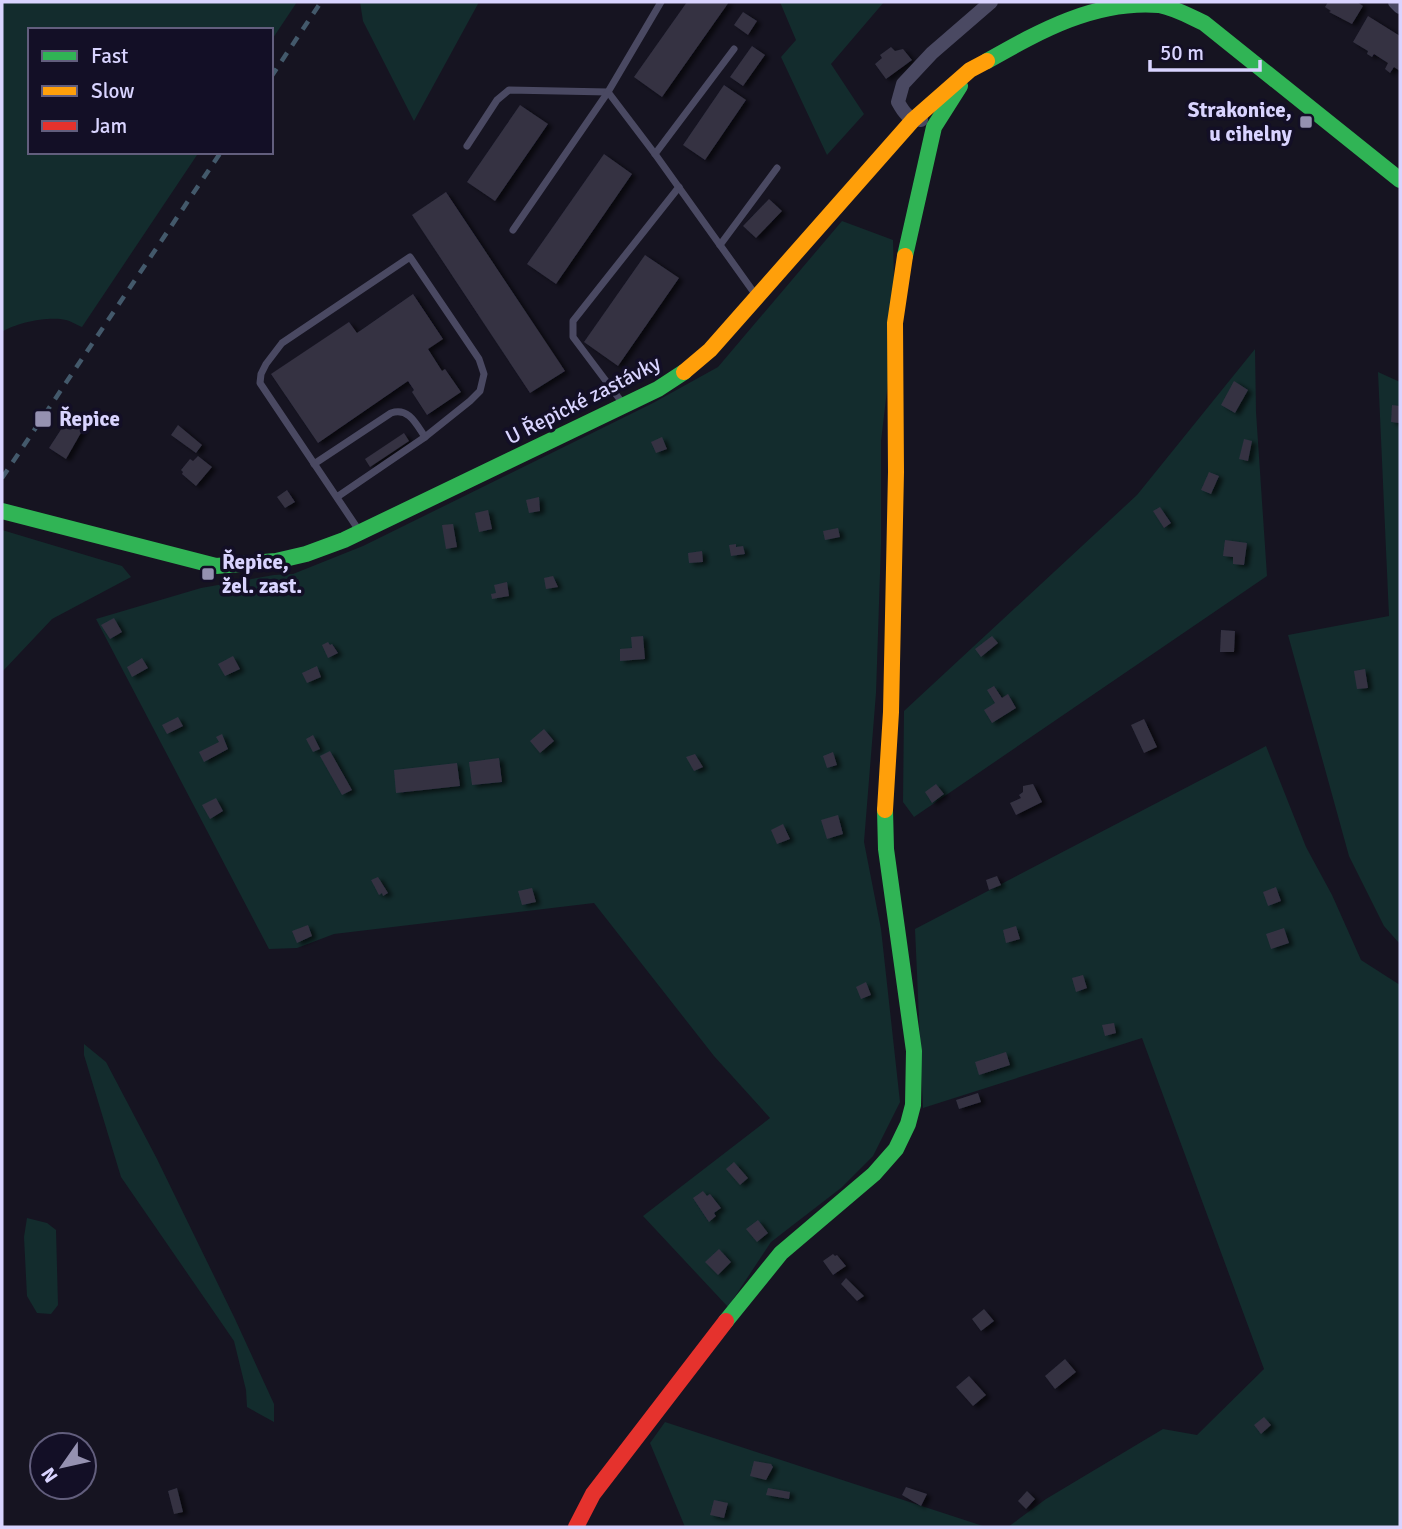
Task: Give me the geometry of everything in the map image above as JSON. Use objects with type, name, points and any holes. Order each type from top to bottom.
[{"type":"main road","name":"U Řepické zastávky","points":[[2,511],[216,566],[275,561],[306,554],[360,532],[658,389],[688,369],[710,350],[913,120],[970,70],[998,52],[1087,8],[1112,3],[1156,4],[1177,10],[1204,23],[1400,180]]},
{"type":"main road","points":[[576,1527],[593,1494],[686,1371],[781,1253],[874,1174],[896,1149],[908,1124],[913,1105],[914,1051],[886,849],[895,485],[895,323],[900,276],[934,127],[970,70]]},
{"type":"street","points":[[934,127],[926,121],[913,120],[904,113],[898,102],[903,84],[932,53],[991,2]]},
{"type":"street","points":[[1395,2],[1400,7]]},
{"type":"lane","points":[[513,230],[608,92],[661,2]]},
{"type":"lane","points":[[655,153],[734,49]]},
{"type":"lane","points":[[467,146],[497,100],[509,90],[608,92]]},
{"type":"lane","points":[[608,92],[655,153],[757,297]]},
{"type":"lane","points":[[720,244],[777,168]]},
{"type":"lane","points":[[625,405],[573,337],[573,321],[679,187]]},
{"type":"lane","points":[[337,497],[425,437],[480,391],[484,374],[479,359],[410,257],[282,343],[261,374],[260,383],[360,532]]},
{"type":"lane","points":[[314,464],[391,413],[399,411],[407,413],[425,437]]},
{"type":"green space","points":[[2,2],[297,2],[273,38],[273,28],[28,28],[28,154],[198,154],[82,327],[66,320],[50,319],[24,323],[2,332]]},
{"type":"green space","points":[[360,2],[479,2],[414,121],[363,21]]},
{"type":"green space","points":[[780,2],[884,2],[831,64],[864,114],[827,155],[781,57],[796,40]]},
{"type":"green space","points":[[842,221],[893,240],[895,323],[881,441],[876,693],[864,842],[881,929],[900,1102],[873,1156],[841,1188],[771,1242],[728,1307],[643,1216],[770,1118],[714,1056],[594,903],[334,934],[297,948],[269,949],[96,619],[201,588],[293,574],[363,546],[653,403],[718,367]]},
{"type":"green space","points":[[1255,349],[1256,412],[1267,576],[914,817],[903,802],[904,711],[1137,495]]},
{"type":"green space","points":[[1378,372],[1400,382],[1400,944],[1384,926],[1349,856],[1288,635],[1389,616]]},
{"type":"green space","points":[[2,530],[122,566],[131,577],[52,619],[2,672]]},
{"type":"green space","points":[[1266,746],[1306,847],[1332,895],[1361,960],[1400,985],[1400,1527],[1008,1527],[1046,1499],[1163,1429],[1197,1435],[1264,1369],[1142,1038],[923,1108],[915,929]]},
{"type":"green space","points":[[84,1044],[106,1062],[157,1159],[274,1404],[274,1422],[247,1407],[246,1390],[234,1341],[121,1177],[84,1055]]},
{"type":"green space","points":[[27,1218],[47,1223],[56,1230],[58,1305],[51,1314],[37,1313],[27,1296],[24,1237]]},
{"type":"green space","points":[[665,1422],[986,1527],[685,1527],[650,1443]]},
{"type":"building","points":[[687,2],[729,2],[662,97],[634,77]]},
{"type":"building","points":[[1328,2],[1357,2],[1363,6],[1352,24],[1329,12],[1331,11],[1325,7]]},
{"type":"building","points":[[743,12],[757,21],[748,35],[734,25]]},
{"type":"building","points":[[1368,16],[1400,36],[1400,71],[1394,67],[1390,73],[1385,69],[1388,63],[1374,54],[1372,57],[1367,54],[1368,51],[1353,42]]},
{"type":"building","points":[[752,46],[765,55],[743,86],[730,77]]},
{"type":"building","points":[[891,47],[895,51],[903,49],[912,60],[886,79],[875,64],[882,58],[880,55]]},
{"type":"building","points":[[724,85],[746,100],[705,160],[683,145]]},
{"type":"building","points":[[520,105],[548,124],[495,201],[467,182]]},
{"type":"building","points":[[604,154],[632,174],[556,284],[527,264]]},
{"type":"building","points":[[446,192],[565,371],[530,393],[412,215]]},
{"type":"building","points":[[769,199],[782,211],[756,238],[743,226]]},
{"type":"building","points":[[645,255],[679,278],[618,366],[584,342]]},
{"type":"building","points":[[413,294],[443,339],[428,349],[442,371],[445,369],[461,392],[427,415],[408,381],[318,443],[271,374],[349,322],[357,333]]},
{"type":"building","points":[[1234,381],[1248,390],[1235,413],[1221,405]]},
{"type":"building","points":[[1392,405],[1400,406],[1399,423],[1391,422]]},
{"type":"building","points":[[71,414],[86,424],[66,459],[49,448]]},
{"type":"building","points":[[178,425],[202,445],[196,453],[171,435]]},
{"type":"building","points":[[404,433],[409,441],[370,467],[365,459]]},
{"type":"building","points":[[662,437],[667,449],[656,453],[651,442]]},
{"type":"building","points":[[1244,439],[1252,441],[1248,461],[1239,459]]},
{"type":"building","points":[[198,456],[212,467],[196,486],[181,470],[190,459],[193,461]]},
{"type":"building","points":[[1209,472],[1219,476],[1211,494],[1201,490]]},
{"type":"building","points":[[287,490],[295,502],[285,508],[277,497]]},
{"type":"building","points":[[539,497],[540,511],[529,513],[526,500]]},
{"type":"building","points":[[1160,507],[1171,523],[1164,528],[1153,511]]},
{"type":"building","points":[[488,510],[492,529],[479,532],[475,513]]},
{"type":"building","points":[[453,524],[457,547],[446,549],[442,525]]},
{"type":"building","points":[[838,528],[840,537],[825,540],[823,531]]},
{"type":"building","points":[[1225,540],[1247,543],[1244,565],[1233,564],[1233,557],[1223,556]]},
{"type":"building","points":[[736,544],[736,547],[743,546],[745,554],[731,556],[729,545]]},
{"type":"building","points":[[702,551],[703,562],[689,563],[688,553]]},
{"type":"building","points":[[553,576],[558,587],[546,589],[544,578]]},
{"type":"building","points":[[507,582],[509,596],[492,599],[491,594],[496,593],[494,585]]},
{"type":"building","points":[[114,618],[122,632],[110,639],[101,625]]},
{"type":"building","points":[[1221,630],[1235,631],[1234,652],[1220,652]]},
{"type":"building","points":[[643,636],[645,659],[620,661],[620,649],[632,648],[631,637]]},
{"type":"building","points":[[992,636],[998,643],[981,657],[975,649]]},
{"type":"building","points":[[328,642],[338,653],[328,658],[322,645]]},
{"type":"building","points":[[233,656],[240,669],[225,676],[218,664]]},
{"type":"building","points":[[142,658],[148,668],[132,677],[127,667]]},
{"type":"building","points":[[317,666],[321,677],[307,683],[302,673]]},
{"type":"building","points":[[1365,669],[1368,688],[1357,689],[1354,671]]},
{"type":"building","points":[[994,686],[1002,698],[1008,694],[1016,708],[992,723],[984,710],[995,703],[987,690]]},
{"type":"building","points":[[178,717],[183,726],[167,734],[162,725]]},
{"type":"building","points":[[1144,719],[1157,747],[1144,753],[1131,725]]},
{"type":"building","points":[[544,729],[554,741],[540,753],[530,741]]},
{"type":"building","points":[[222,734],[228,749],[204,762],[199,752],[219,742],[216,737]]},
{"type":"building","points":[[313,735],[320,749],[313,752],[306,739]]},
{"type":"building","points":[[330,751],[352,790],[342,795],[320,756]]},
{"type":"building","points":[[833,752],[837,765],[827,768],[823,756]]},
{"type":"building","points":[[695,754],[703,767],[694,771],[686,757]]},
{"type":"building","points":[[499,758],[502,782],[472,785],[469,762]]},
{"type":"building","points":[[457,763],[460,786],[396,793],[394,770]]},
{"type":"building","points":[[936,784],[944,794],[932,803],[925,792]]},
{"type":"building","points":[[1033,784],[1042,802],[1016,815],[1010,803],[1021,798],[1019,795],[1023,792],[1023,786]]},
{"type":"building","points":[[216,798],[223,811],[210,819],[202,805]]},
{"type":"building","points":[[838,815],[843,834],[827,839],[821,820]]},
{"type":"building","points":[[783,824],[790,839],[777,844],[771,830]]},
{"type":"building","points":[[997,876],[1001,885],[989,890],[986,880]]},
{"type":"building","points":[[378,877],[388,893],[383,896],[382,893],[379,895],[371,880]]},
{"type":"building","points":[[1276,887],[1281,901],[1268,906],[1263,892]]},
{"type":"building","points":[[532,888],[536,902],[522,905],[518,891]]},
{"type":"building","points":[[308,925],[312,936],[297,943],[292,931]]},
{"type":"building","points":[[1016,926],[1020,939],[1006,943],[1003,930]]},
{"type":"building","points":[[1284,928],[1289,943],[1271,949],[1266,934]]},
{"type":"building","points":[[1083,975],[1087,988],[1076,992],[1072,978]]},
{"type":"building","points":[[866,982],[871,995],[861,999],[856,987]]},
{"type":"building","points":[[1114,1023],[1116,1033],[1105,1036],[1102,1025]]},
{"type":"building","points":[[1006,1052],[1010,1065],[979,1075],[975,1062]]},
{"type":"building","points":[[978,1093],[981,1102],[959,1109],[956,1100]]},
{"type":"building","points":[[734,1162],[748,1178],[740,1185],[726,1169]]},
{"type":"building","points":[[703,1191],[707,1196],[710,1194],[721,1208],[709,1222],[693,1198]]},
{"type":"building","points":[[758,1220],[768,1233],[757,1242],[746,1229]]},
{"type":"building","points":[[719,1249],[731,1262],[718,1275],[705,1262]]},
{"type":"building","points":[[833,1254],[846,1266],[833,1275],[823,1261]]},
{"type":"building","points":[[846,1278],[864,1296],[857,1301],[841,1284]]},
{"type":"building","points":[[984,1309],[994,1321],[981,1331],[972,1319]]},
{"type":"building","points":[[1065,1359],[1076,1372],[1055,1389],[1045,1376]]},
{"type":"building","points":[[969,1376],[986,1395],[973,1406],[956,1387]]},
{"type":"building","points":[[1264,1417],[1271,1425],[1261,1434],[1254,1425]]},
{"type":"building","points":[[754,1461],[771,1464],[773,1467],[766,1480],[750,1476]]},
{"type":"building","points":[[906,1487],[927,1494],[921,1506],[902,1495]]},
{"type":"building","points":[[177,1488],[183,1512],[174,1514],[168,1491]]},
{"type":"building","points":[[768,1488],[790,1492],[789,1499],[766,1495]]},
{"type":"building","points":[[1027,1491],[1035,1499],[1026,1509],[1018,1501]]},
{"type":"building","points":[[714,1500],[728,1503],[724,1518],[710,1515]]},
{"type":"railway","points":[[273,74],[321,2]]},
{"type":"railway","points":[[2,478],[220,154]]},
{"type":"traffic: fast","points":[[987,61],[1048,29],[1090,13],[1113,7],[1165,6],[1204,23],[1400,180]]},
{"type":"traffic: fast","points":[[905,256],[934,127],[960,86]]},
{"type":"traffic: fast","points":[[2,511],[216,566],[276,561],[306,554],[344,540],[658,389],[684,372]]},
{"type":"traffic: fast","points":[[726,1321],[781,1253],[874,1174],[896,1149],[908,1124],[913,1105],[914,1051],[886,849],[885,810]]},
{"type":"traffic: slow","points":[[684,372],[710,350],[913,120],[970,70],[987,61]]},
{"type":"traffic: slow","points":[[885,810],[891,712],[896,472],[895,323],[905,256]]},
{"type":"traffic: jam","points":[[576,1527],[593,1494],[726,1321]]},
{"type":"place","name":"Strakonice, u cihelny","points":[[1306,122]]},
{"type":"place","name":"Řepice","points":[[43,419]]},
{"type":"place","name":"Řepice, žel. zast.","points":[[208,574]]}]
